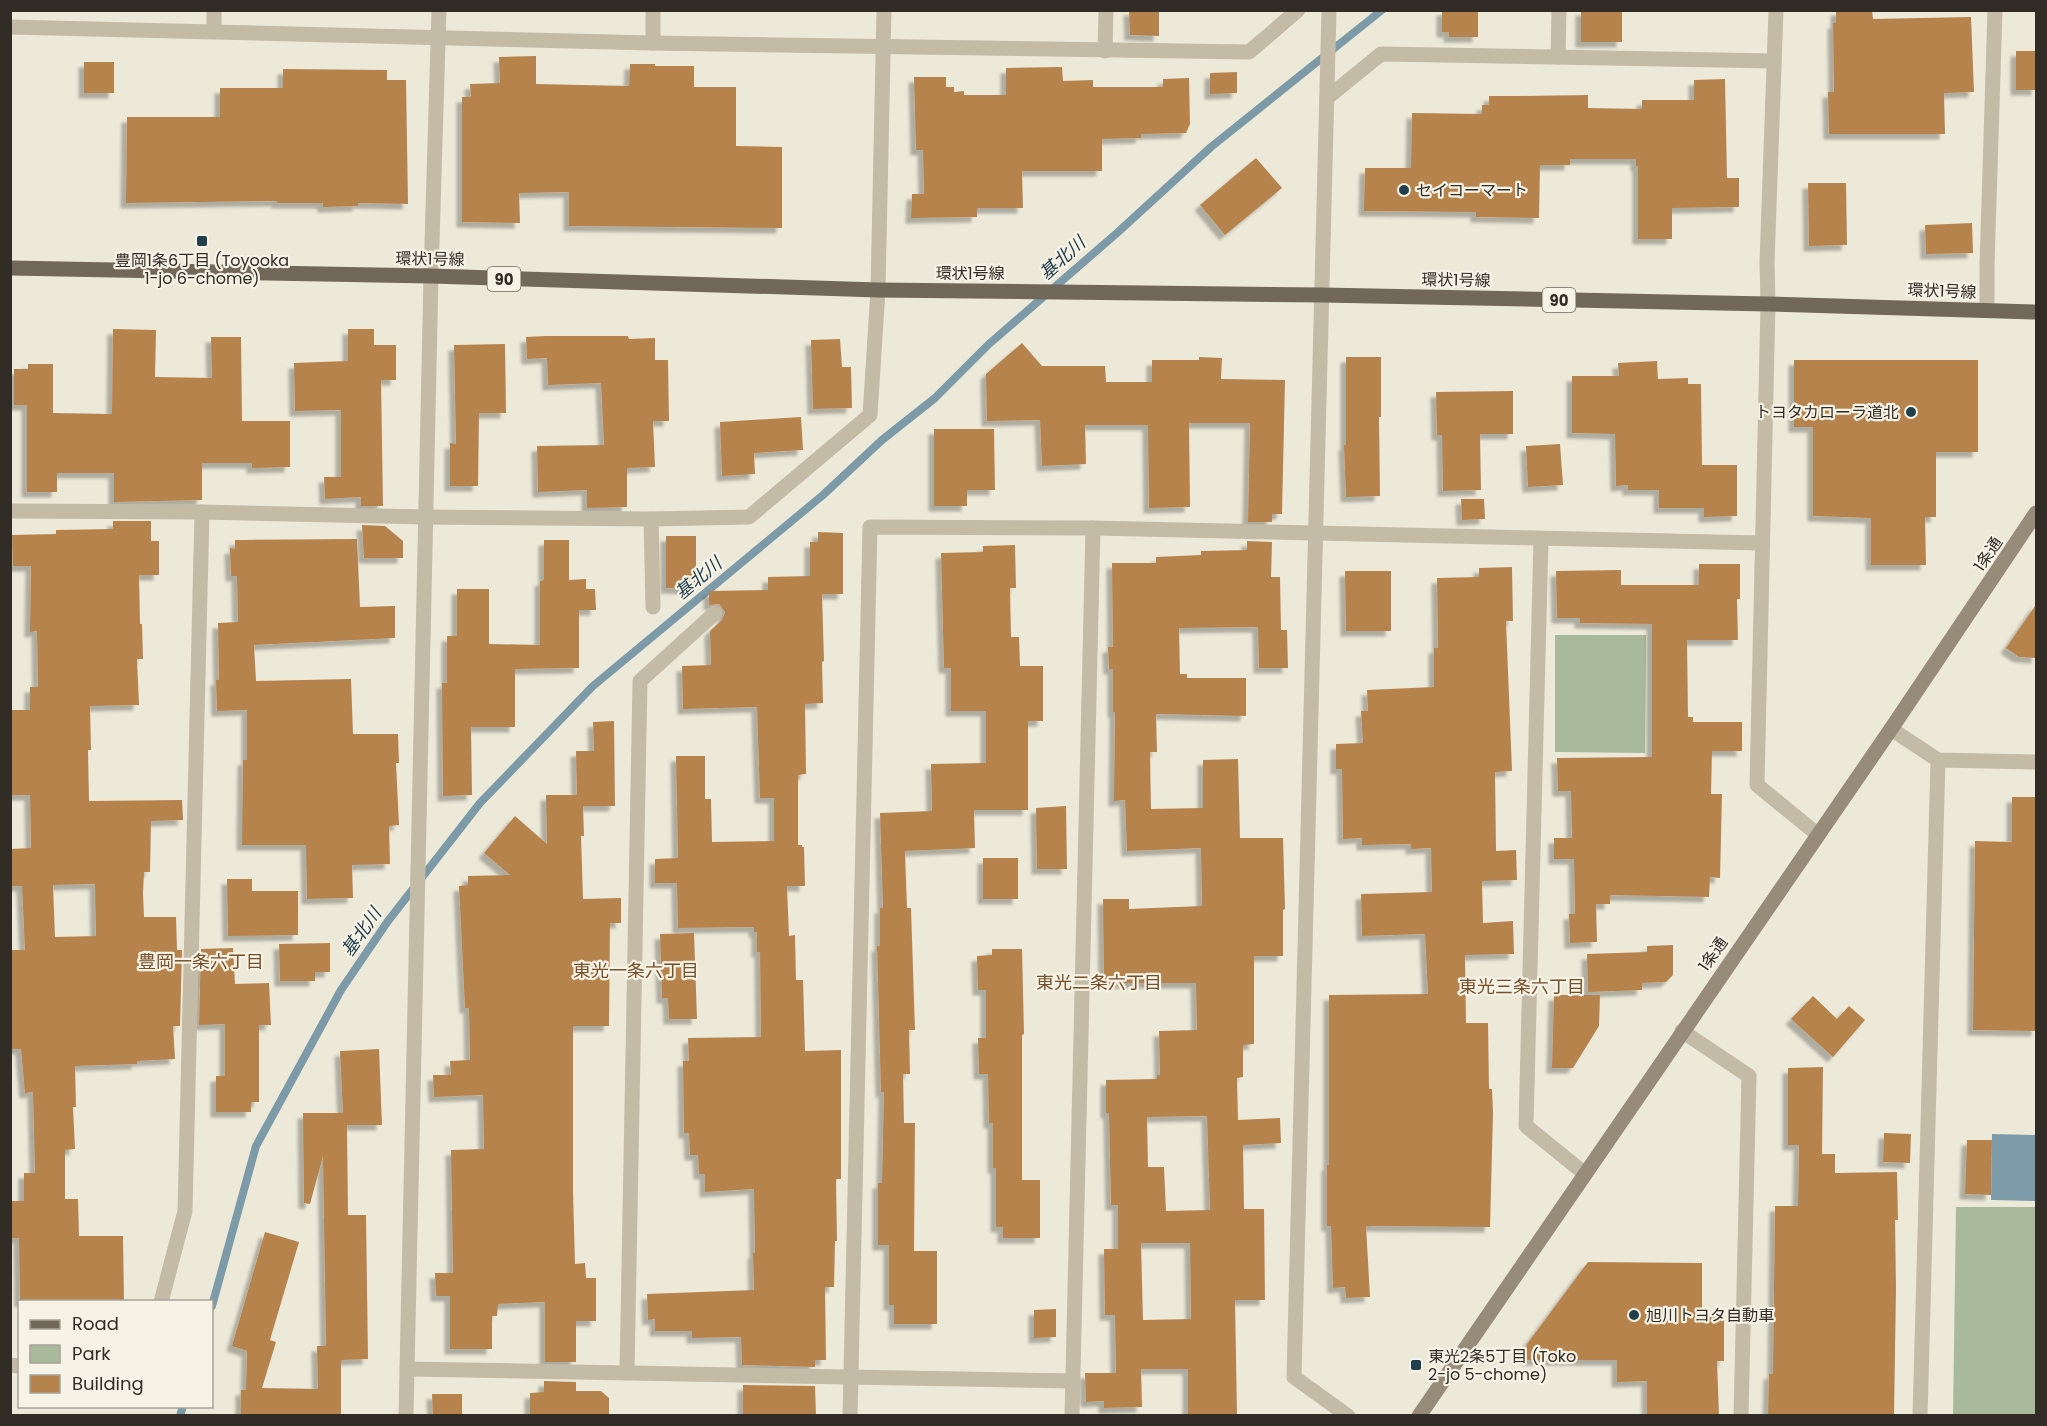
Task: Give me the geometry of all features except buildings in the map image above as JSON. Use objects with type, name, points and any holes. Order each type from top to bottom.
[{"type":"main road","name":"環状1号線","points":[[10,268],[431,276],[878,290],[1322,295],[2037,312]]},
{"type":"main road","name":"1条通","points":[[1419,1416],[2037,513]]},
{"type":"street","points":[[214,10],[214,31]]},
{"type":"street","points":[[406,1416],[439,10]]},
{"type":"street","points":[[653,10],[653,43]]},
{"type":"street","points":[[10,511],[202,512],[426,518],[749,517],[870,415],[878,290],[884,10]]},
{"type":"street","points":[[1105,51],[1106,10]]},
{"type":"street","points":[[10,27],[653,43],[1105,51],[1249,51],[1298,10]]},
{"type":"street","points":[[1329,10],[1294,1377],[1348,1416]]},
{"type":"street","points":[[1558,57],[1559,10]]},
{"type":"street","points":[[1776,10],[1767,262],[1768,304],[1757,785],[1817,834]]},
{"type":"street","points":[[1987,310],[1995,10]]},
{"type":"street","points":[[1327,98],[1381,54],[1774,62]]},
{"type":"street","points":[[162,1300],[185,1211],[202,512]]},
{"type":"street","points":[[651,519],[653,607]]},
{"type":"street","points":[[850,1416],[870,527],[1093,528],[1761,543]]},
{"type":"street","points":[[1072,1416],[1093,528]]},
{"type":"street","points":[[1541,539],[1526,1126],[1584,1173]]},
{"type":"street","points":[[627,1373],[640,681],[715,613]]},
{"type":"street","points":[[1891,729],[1938,760],[2037,762]]},
{"type":"street","points":[[1920,1416],[1938,760]]},
{"type":"street","points":[[1682,1031],[1749,1076],[1741,1416]]},
{"type":"street","points":[[407,1369],[1072,1381]]},
{"type":"green space","points":[[1555,635],[1646,635],[1645,753],[1555,752]]},
{"type":"green space","points":[[1956,1207],[2036,1207],[2036,1415],[1953,1415]]},
{"type":"water","points":[[1992,1134],[2036,1135],[2036,1201],[1991,1200]]},
{"type":"waterway","name":"基北川","points":[[213,1302],[256,1146],[341,990],[388,921],[480,803],[593,686],[823,495],[882,440],[935,398],[989,344],[1117,233],[1211,147],[1382,10]]},
{"type":"waterway","name":"基北川","points":[[180,1416],[182,1408]]},
{"type":"place","name":"セイコーマート","points":[[1404,190]]},
{"type":"place","name":"豊岡1条6丁目 (Toyooka 1-jo 6-chome)","points":[[202,241]]},
{"type":"place","name":"トヨタカローラ道北","points":[[1911,412]]},
{"type":"place","name":"旭川トヨタ自動車","points":[[1634,1315]]},
{"type":"place","name":"東光2条5丁目 (Toko 2-jo 5-chome)","points":[[1416,1365]]},
{"type":"district","name":"豊岡一条六丁目","points":[[201,961]]},
{"type":"district","name":"東光一条六丁目","points":[[636,970]]},
{"type":"district","name":"東光二条六丁目","points":[[1099,982]]},
{"type":"district","name":"東光三条六丁目","points":[[1522,986]]}]
